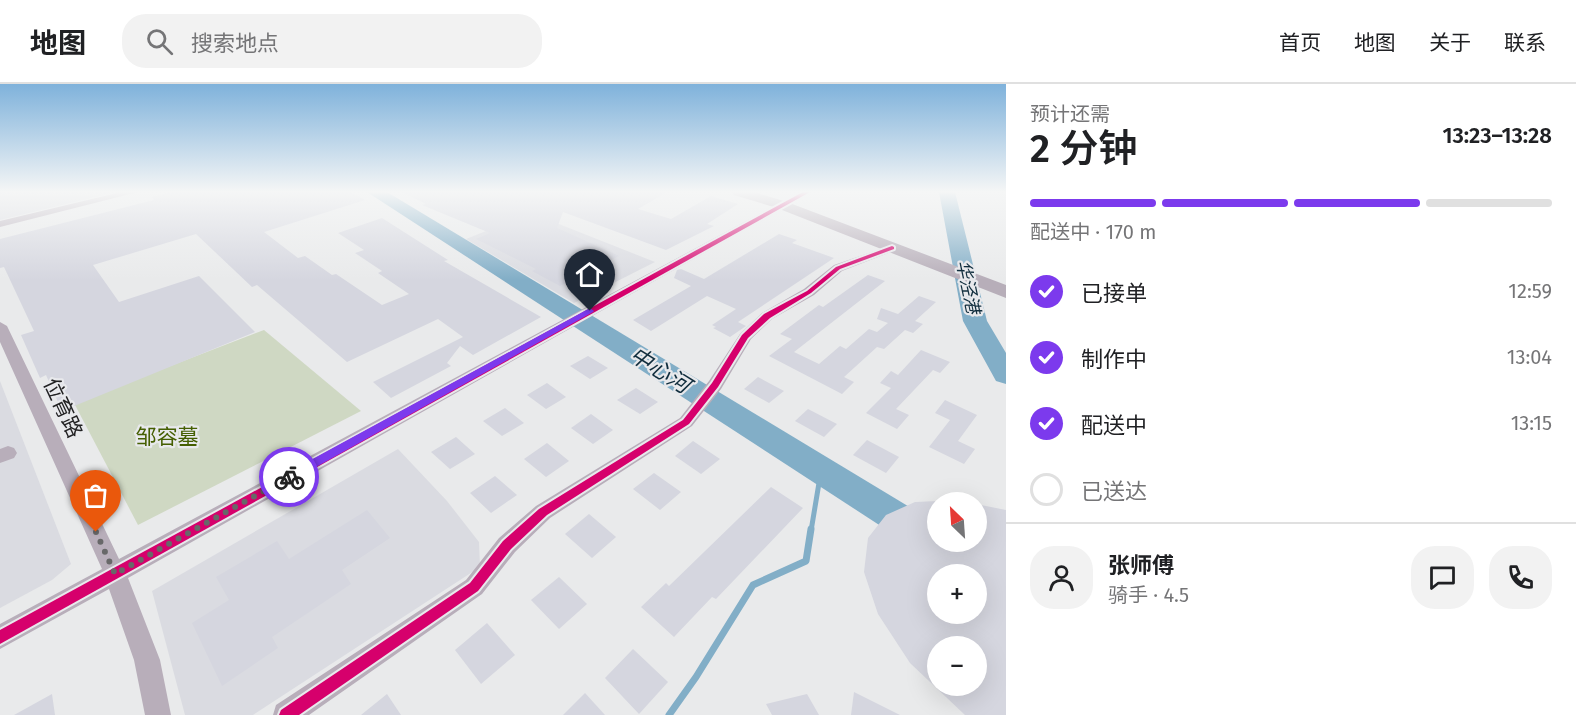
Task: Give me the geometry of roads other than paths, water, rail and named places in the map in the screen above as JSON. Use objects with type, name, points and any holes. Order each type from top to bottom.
[{"type":"street","points":[[0,637],[752,221]]},
{"type":"street","points":[[824,221],[1006,292]]},
{"type":"street","points":[[286,715],[474,587],[507,545],[543,512],[686,422],[716,385],[745,337],[767,316],[809,292],[838,268],[892,248]]},
{"type":"street","name":"位育路","points":[[0,326],[115,574],[147,660],[158,715]]},
{"type":"waterway","name":"中心河","points":[[422,221],[923,534]]},
{"type":"waterway","name":"华泾港","points":[[953,221],[975,321],[1006,375]]},
{"type":"waterway","points":[[811,531],[821,471]]},
{"type":"waterway","points":[[669,715],[696,677],[753,585],[806,561],[811,529]]},
{"type":"park label","name":"邹容墓","points":[[167,437]]}]
